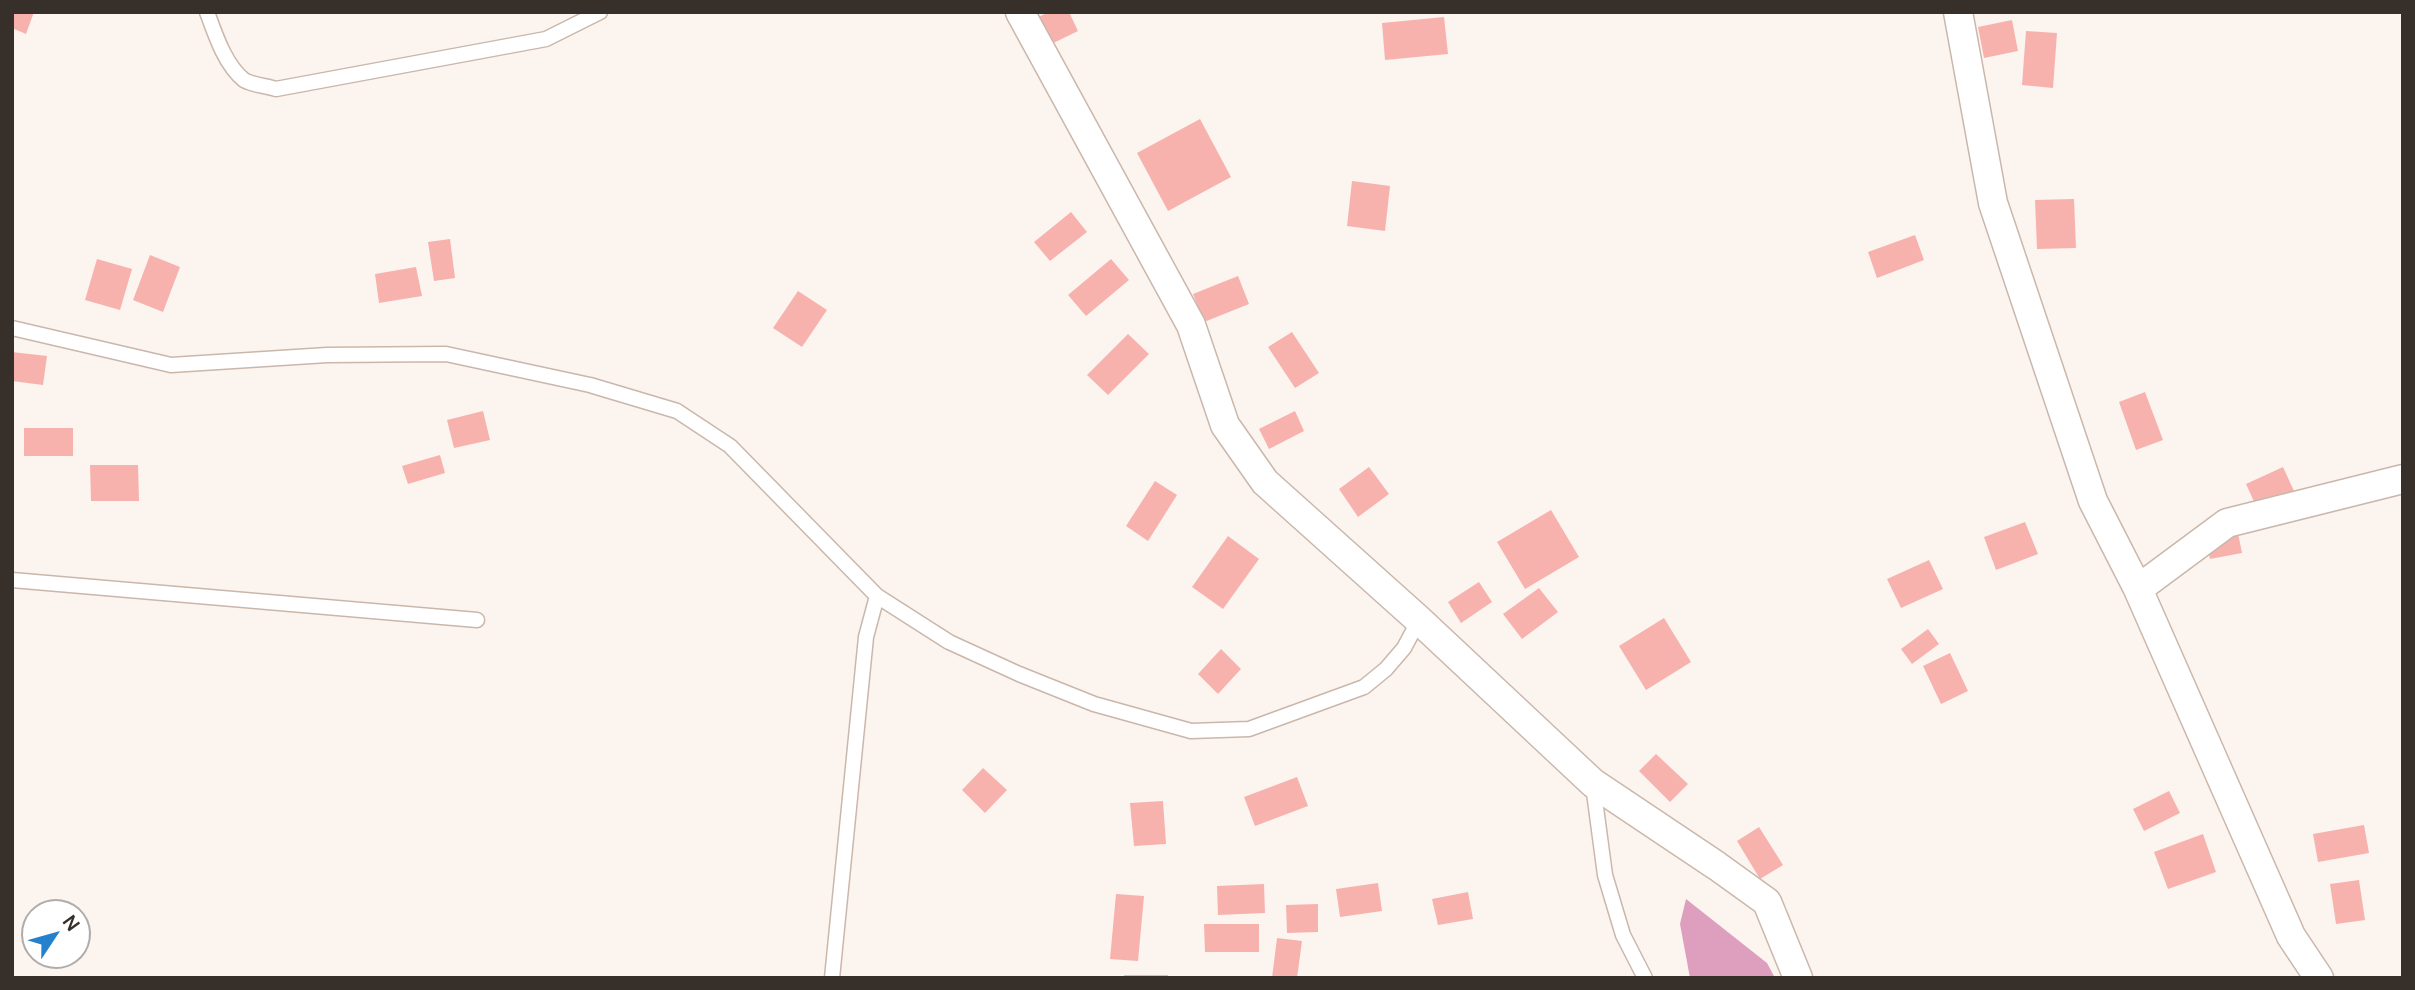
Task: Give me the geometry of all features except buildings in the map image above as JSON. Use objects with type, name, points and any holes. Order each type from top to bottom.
[{"type":"street","points":[[1020,12],[1191,325],[1225,425],[1265,482],[1419,620],[1593,783],[1768,902],[1798,978]]},
{"type":"street","points":[[1958,12],[1993,203],[2093,500],[2138,589],[2291,936],[2319,978]]},
{"type":"street","points":[[2138,589],[2227,523],[2403,479]]},
{"type":"lane","points":[[207,12],[231,64],[245,81],[276,89],[546,39],[600,12]]},
{"type":"lane","points":[[12,328],[171,365],[327,355],[446,354],[590,385],[677,411],[730,446],[877,596],[949,642],[1094,704],[1191,731],[1249,729],[1364,687],[1386,669],[1404,648],[1419,620]]},
{"type":"lane","points":[[12,580],[477,620]]},
{"type":"lane","points":[[832,978],[866,638],[877,596]]},
{"type":"lane","points":[[1593,783],[1605,875],[1623,935],[1645,978]]},
{"type":"shaded area","points":[[1686,899],[1767,963],[1775,978],[1690,978],[1680,924]]}]
